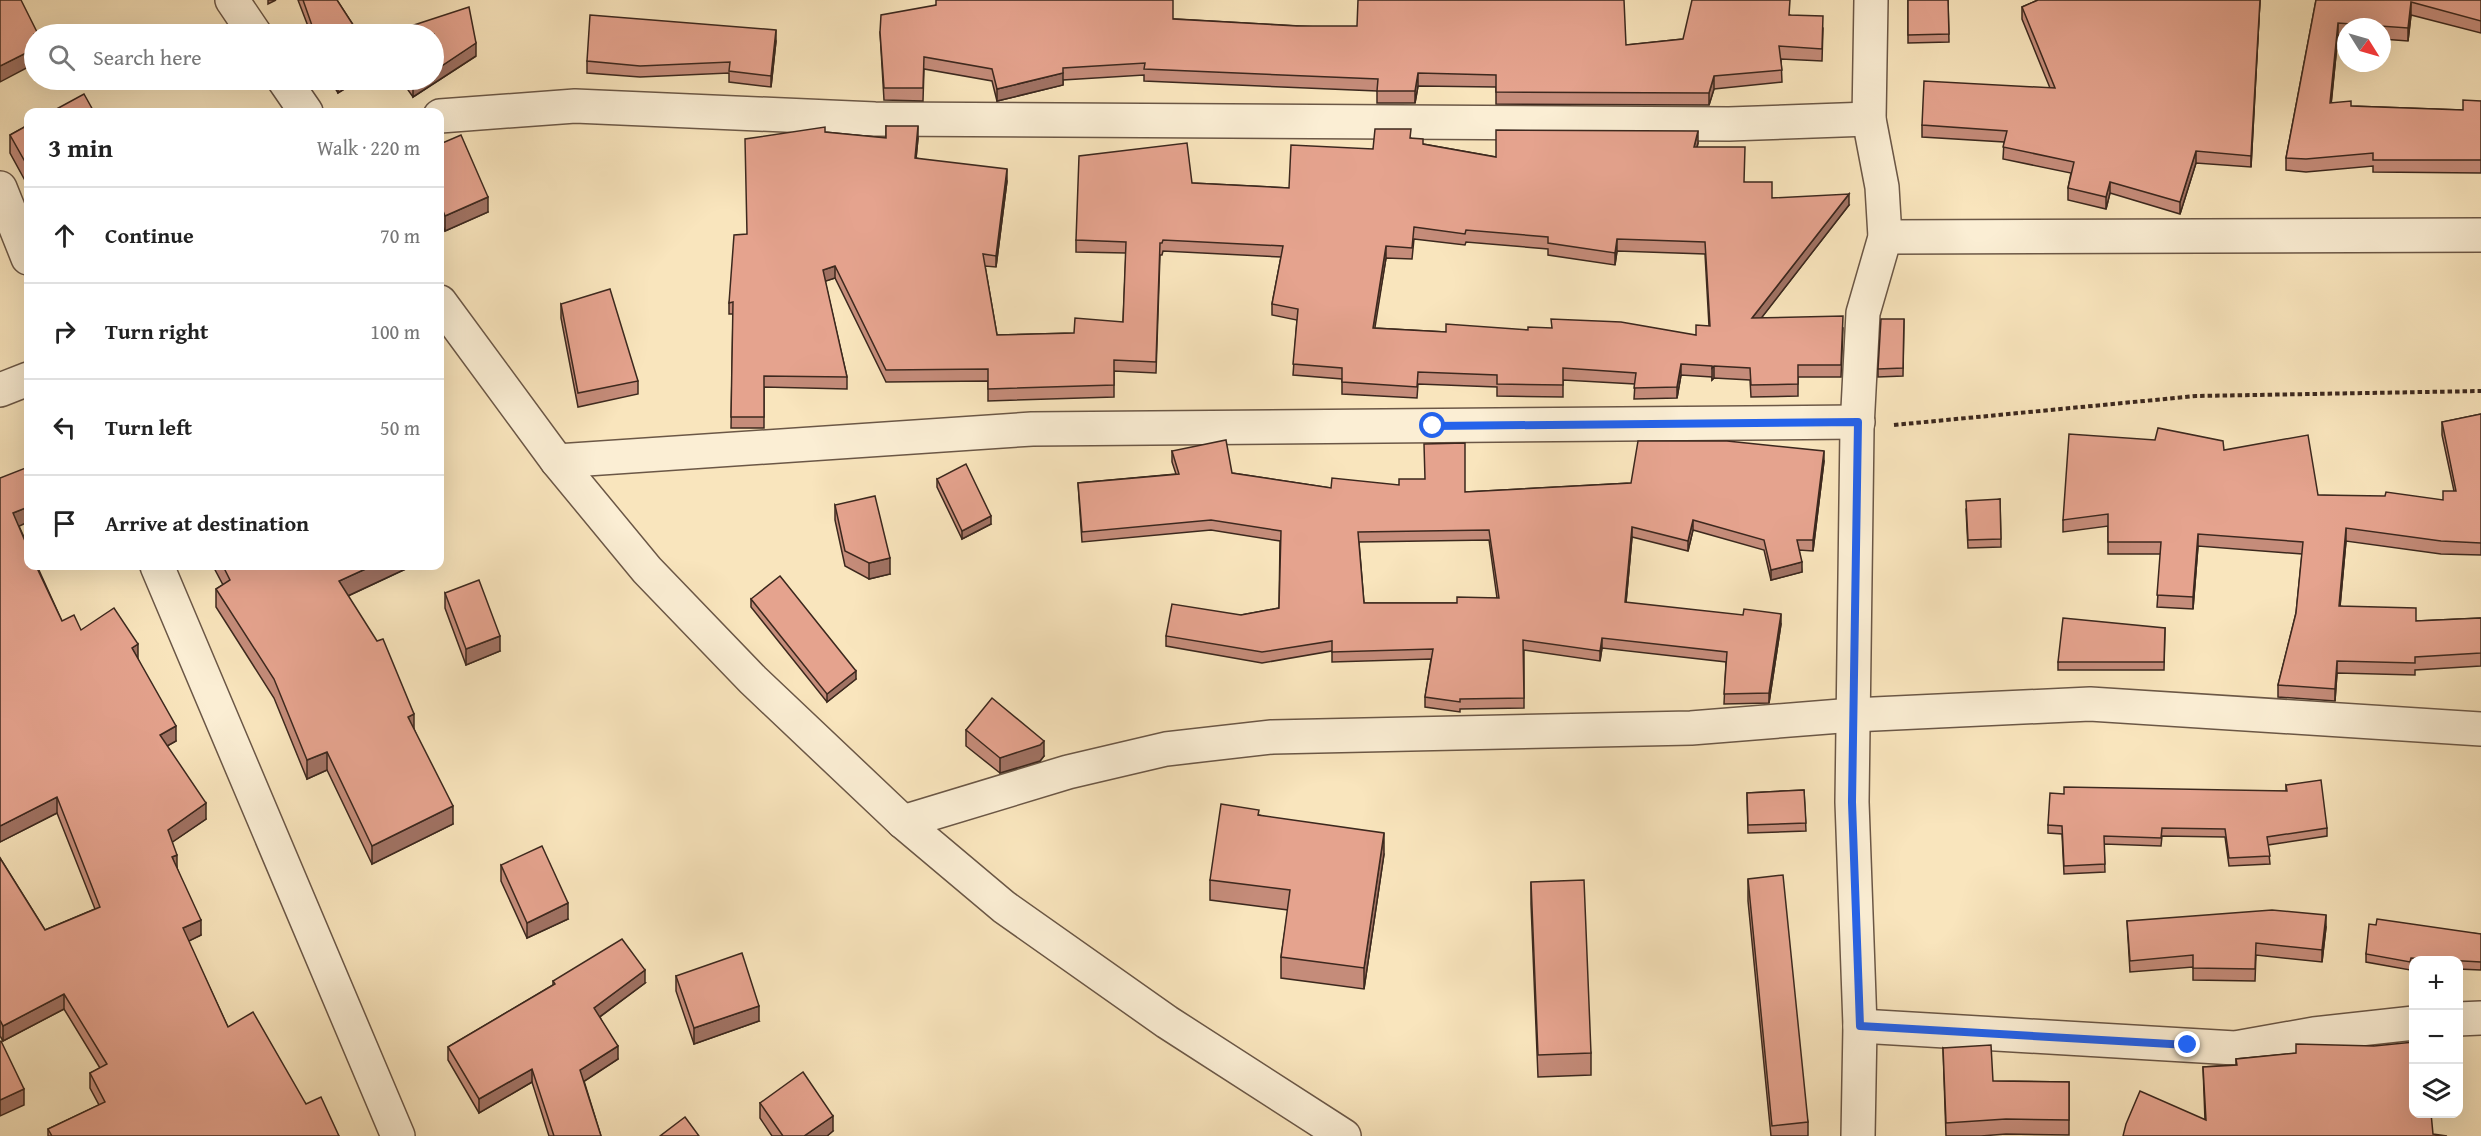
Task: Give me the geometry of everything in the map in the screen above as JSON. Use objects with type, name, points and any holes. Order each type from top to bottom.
[{"type":"street","points":[[232,0],[248,24]]},
{"type":"street","points":[[1858,1136],[1860,1026],[1852,802],[1857,425],[1863,313],[1885,237],[1882,187],[1869,119],[1871,0]]},
{"type":"street","points":[[291,90],[303,108]]},
{"type":"street","points":[[444,116],[575,106],[875,119],[1729,124],[1869,119]]},
{"type":"street","points":[[0,188],[24,248]]},
{"type":"street","points":[[1885,237],[2481,235]]},
{"type":"street","points":[[444,307],[557,461],[647,570],[694,621],[903,822],[1004,907],[1167,1022],[1344,1136]]},
{"type":"street","points":[[0,390],[24,381]]},
{"type":"street","points":[[557,461],[1032,429],[1857,425]]},
{"type":"street","points":[[159,570],[398,1136]]},
{"type":"street","points":[[903,822],[1068,772],[1166,749],[1272,737],[1691,728],[1853,715],[2090,704],[2481,729]]},
{"type":"street","points":[[2463,1019],[2481,1018]]},
{"type":"street","points":[[1860,1026],[2235,1048],[2314,1034],[2409,1024]]},
{"type":"path","points":[[1857,425],[2196,396],[2481,391]]},
{"type":"building","points":[[0,0],[21,0],[33,24],[24,24],[24,54],[0,66]]},
{"type":"building","points":[[303,0],[337,0],[353,24],[311,24]]},
{"type":"building","points":[[936,0],[1173,0],[1173,19],[1297,26],[1357,26],[1358,0],[1624,0],[1626,45],[1683,39],[1692,0],[1790,0],[1789,15],[1823,16],[1822,49],[1779,46],[1782,70],[1714,76],[1709,93],[1496,92],[1496,75],[1418,73],[1415,91],[1377,91],[1378,79],[1144,69],[1145,63],[1063,68],[1063,73],[997,89],[992,69],[924,57],[923,88],[884,88],[881,15],[936,5]]},
{"type":"building","points":[[1908,0],[1948,0],[1949,34],[1908,35]]},
{"type":"building","points":[[2038,0],[2260,0],[2251,156],[2196,151],[2180,202],[2110,182],[2106,197],[2068,188],[2074,162],[2003,147],[2007,131],[1922,125],[1924,81],[2055,88],[2022,7]]},
{"type":"building","points":[[2316,0],[2481,0],[2481,21],[2411,2],[2408,28],[2391,27],[2391,18],[2337,18],[2330,103],[2351,101],[2351,106],[2463,110],[2463,100],[2481,101],[2481,160],[2373,160],[2373,153],[2306,159],[2286,158]]},
{"type":"building","points":[[469,7],[476,43],[444,64],[444,24],[417,24]]},
{"type":"building","points":[[590,15],[776,30],[771,76],[729,71],[730,62],[640,66],[587,61]]},
{"type":"building","points":[[84,94],[92,108],[58,108]]},
{"type":"building","points":[[886,126],[918,126],[915,158],[1007,169],[996,256],[983,254],[997,335],[1074,333],[1075,318],[1123,322],[1126,242],[1076,240],[1079,156],[1187,143],[1192,183],[1289,188],[1291,145],[1373,149],[1375,129],[1411,129],[1410,138],[1423,139],[1423,144],[1496,157],[1496,130],[1698,131],[1694,147],[1745,147],[1744,182],[1772,182],[1772,198],[1849,194],[1752,318],[1843,316],[1841,365],[1798,365],[1798,384],[1751,385],[1750,368],[1714,366],[1712,368],[1712,366],[1681,364],[1677,387],[1634,388],[1636,373],[1563,368],[1563,385],[1497,384],[1497,375],[1418,372],[1417,387],[1342,382],[1342,368],[1293,364],[1298,309],[1272,304],[1283,246],[1163,240],[1160,243],[1156,362],[1114,360],[1114,385],[988,389],[988,369],[886,370],[835,266],[823,270],[847,377],[764,376],[764,417],[731,417],[733,302],[729,303],[734,235],[747,234],[745,139],[825,127],[825,132],[886,138]],"holes":[[[1414,227],[1465,234],[1466,230],[1548,237],[1548,243],[1615,253],[1617,239],[1705,242],[1710,326],[1696,325],[1696,335],[1621,322],[1551,319],[1552,328],[1528,327],[1528,330],[1446,324],[1446,332],[1373,328],[1386,246],[1412,248]]]},
{"type":"building","points":[[24,127],[24,160],[10,135]]},
{"type":"building","points":[[461,135],[488,197],[445,216],[444,213],[444,142]]},
{"type":"building","points":[[610,289],[638,381],[578,393],[561,304]]},
{"type":"building","points":[[1881,319],[1904,319],[1903,368],[1878,369]]},
{"type":"building","points":[[2481,414],[2481,543],[2441,541],[2346,528],[2339,606],[2416,608],[2416,621],[2481,618],[2481,653],[2415,657],[2415,663],[2337,661],[2335,689],[2278,685],[2296,613],[2303,542],[2198,534],[2193,597],[2157,595],[2161,542],[2108,542],[2108,514],[2063,520],[2069,434],[2155,440],[2158,428],[2223,441],[2224,450],[2308,435],[2318,495],[2385,496],[2386,492],[2443,500],[2443,491],[2456,491],[2442,422]]},
{"type":"building","points":[[1226,440],[1232,473],[1331,488],[1332,478],[1399,485],[1399,479],[1425,479],[1424,444],[1465,443],[1465,492],[1631,483],[1638,441],[1727,441],[1824,451],[1813,540],[1797,540],[1802,562],[1771,570],[1764,540],[1693,520],[1688,541],[1632,527],[1625,602],[1743,615],[1744,609],[1781,614],[1769,693],[1724,694],[1727,652],[1602,638],[1600,651],[1523,640],[1524,698],[1460,699],[1460,702],[1425,697],[1433,649],[1332,652],[1332,641],[1262,652],[1166,636],[1172,604],[1241,615],[1279,608],[1281,531],[1211,520],[1082,532],[1078,483],[1179,474],[1172,451]],"holes":[[[1489,530],[1499,598],[1457,597],[1457,603],[1364,603],[1358,532]]]},
{"type":"building","points":[[966,464],[991,516],[962,531],[937,479]]},
{"type":"building","points":[[24,469],[24,509],[13,513],[24,539],[24,570],[38,570],[62,621],[74,615],[81,630],[114,608],[138,644],[132,648],[176,726],[160,735],[206,803],[168,830],[177,855],[172,857],[201,920],[183,928],[228,1027],[253,1012],[306,1104],[321,1097],[339,1136],[52,1136],[48,1129],[105,1102],[90,1073],[107,1064],[64,994],[3,1026],[0,1020],[0,858],[45,930],[100,907],[57,797],[0,826],[0,478]]},
{"type":"building","points":[[875,496],[890,558],[869,563],[845,551],[835,505]]},
{"type":"building","points":[[2000,499],[2001,539],[1968,540],[1966,501]]},
{"type":"building","points":[[225,570],[363,570],[339,581],[377,641],[383,639],[414,714],[408,717],[453,806],[372,846],[327,752],[307,760],[274,679],[216,589],[230,580]]},
{"type":"building","points":[[780,576],[856,671],[827,694],[751,599]]},
{"type":"building","points":[[479,580],[500,636],[466,649],[445,593]]},
{"type":"building","points":[[2063,618],[2165,628],[2164,662],[2058,662]]},
{"type":"building","points":[[992,698],[1044,741],[1040,745],[1000,758],[966,730]]},
{"type":"building","points":[[2321,780],[2327,828],[2267,837],[2270,856],[2229,858],[2225,829],[2162,828],[2161,838],[2104,836],[2105,864],[2064,866],[2062,826],[2048,825],[2050,793],[2064,794],[2064,787],[2287,791],[2286,785]]},
{"type":"building","points":[[1804,790],[1806,823],[1748,825],[1747,793]]},
{"type":"building","points":[[1221,804],[1259,810],[1258,815],[1384,833],[1364,968],[1281,957],[1290,890],[1210,880]]},
{"type":"building","points":[[542,846],[568,903],[527,923],[501,865]]},
{"type":"building","points":[[1783,875],[1808,1122],[1772,1126],[1748,879]]},
{"type":"building","points":[[1584,880],[1591,1053],[1538,1055],[1531,882]]},
{"type":"building","points":[[2272,910],[2326,915],[2322,950],[2256,943],[2255,969],[2193,968],[2193,955],[2130,961],[2127,921]]},
{"type":"building","points":[[2377,919],[2481,934],[2481,962],[2463,961],[2463,956],[2409,956],[2409,962],[2366,954],[2369,924],[2376,925]]},
{"type":"building","points":[[622,939],[645,970],[594,1008],[618,1046],[580,1070],[601,1136],[554,1136],[532,1069],[479,1099],[448,1047],[555,984],[553,981]]},
{"type":"building","points":[[742,953],[759,1006],[694,1028],[676,976]]},
{"type":"building","points":[[0,1042],[24,1089],[0,1100]]},
{"type":"building","points":[[2409,1042],[2409,1118],[2431,1118],[2433,1134],[2447,1136],[2123,1136],[2140,1091],[2206,1120],[2203,1067],[2237,1065],[2236,1059],[2296,1053],[2296,1044],[2374,1046]]},
{"type":"building","points":[[1991,1045],[1993,1081],[2069,1082],[2069,1120],[2006,1119],[1946,1123],[1943,1048]]},
{"type":"building","points":[[803,1072],[833,1116],[804,1136],[783,1136],[760,1103]]},
{"type":"building","points":[[685,1117],[699,1136],[660,1136]]},
{"type":"route","points":[[1433,426],[1858,422],[1852,802],[1860,1026],[2188,1045]]}]
